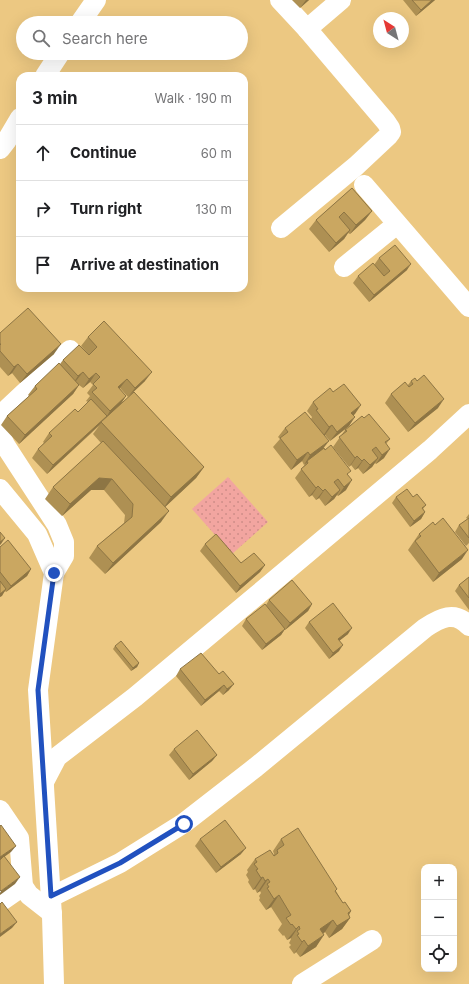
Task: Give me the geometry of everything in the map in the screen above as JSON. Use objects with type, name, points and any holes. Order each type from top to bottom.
[{"type":"street","points":[[85,16],[96,0]]},
{"type":"street","points":[[280,0],[307,29],[386,122],[391,132],[356,166],[281,228]]},
{"type":"street","points":[[307,29],[341,0]]},
{"type":"street","points":[[48,72],[55,60]]},
{"type":"street","points":[[0,149],[16,125]]},
{"type":"street","points":[[364,185],[469,307]]},
{"type":"street","points":[[344,267],[397,224]]},
{"type":"street","points":[[0,418],[8,408],[70,350]]},
{"type":"street","points":[[44,782],[57,758],[135,697],[256,596],[424,455],[469,414]]},
{"type":"street","points":[[0,434],[5,445],[57,524],[64,542],[64,556],[54,573],[38,690],[51,905],[54,984]]},
{"type":"street","points":[[0,489],[36,534],[54,573]]},
{"type":"street","points":[[2,818],[19,838],[23,886],[29,895],[40,905],[51,905],[184,824],[425,628],[436,621],[450,616],[464,621],[469,626]]},
{"type":"street","points":[[0,902],[23,886]]},
{"type":"street","points":[[302,984],[372,940]]},
{"type":"shaded area","points":[[228,477],[268,522],[232,554],[192,509]]},
{"type":"building","points":[[412,0],[432,0],[421,10]]},
{"type":"building","points":[[352,188],[372,211],[356,225],[344,212],[339,217],[350,230],[336,243],[316,220]]},
{"type":"building","points":[[395,245],[411,264],[374,295],[358,276],[373,263],[384,276],[390,271],[379,258]]},
{"type":"building","points":[[28,308],[61,344],[27,374],[18,364],[14,367],[0,351],[0,333]]},
{"type":"building","points":[[104,321],[152,372],[135,388],[127,379],[118,387],[126,396],[110,411],[92,392],[97,388],[93,384],[100,377],[96,373],[89,379],[83,372],[78,376],[63,360],[79,345],[89,355],[97,347],[88,337]]},
{"type":"building","points":[[59,363],[79,385],[25,435],[7,416],[37,389],[35,386]]},
{"type":"building","points":[[424,375],[444,399],[415,423],[391,394],[405,382],[409,387],[413,384],[411,381],[415,378],[417,381]]},
{"type":"building","points":[[344,384],[361,405],[351,413],[355,417],[337,432],[332,425],[329,427],[316,410],[318,409],[313,402],[330,388],[333,392]]},
{"type":"building","points":[[134,392],[204,467],[171,497],[101,422]]},
{"type":"building","points":[[91,399],[107,416],[53,465],[38,449],[52,436],[49,433],[75,409],[78,412]]},
{"type":"building","points":[[305,412],[329,441],[310,455],[308,452],[297,460],[280,438],[288,432],[285,428]]},
{"type":"building","points":[[369,414],[390,439],[385,442],[390,449],[382,455],[376,447],[372,450],[378,458],[370,465],[364,459],[362,461],[357,456],[355,458],[339,437],[362,416],[364,418]]},
{"type":"building","points":[[103,441],[169,511],[113,563],[97,546],[132,517],[133,504],[112,479],[99,478],[70,504],[53,487]]},
{"type":"building","points":[[331,445],[351,471],[347,474],[352,480],[344,487],[338,479],[334,482],[340,490],[332,497],[325,489],[323,491],[318,486],[316,488],[301,469],[308,463],[307,461],[324,448],[325,450]]},
{"type":"building","points":[[407,489],[413,497],[417,494],[426,505],[422,508],[425,512],[414,521],[396,497]]},
{"type":"building","points":[[443,518],[468,550],[439,573],[415,541],[421,536],[419,534],[433,522],[435,525]]},
{"type":"building","points":[[469,518],[469,538],[459,525]]},
{"type":"building","points":[[0,532],[5,538],[0,542]]},
{"type":"building","points":[[216,534],[241,563],[254,553],[265,565],[240,586],[205,544]]},
{"type":"building","points":[[8,540],[31,569],[11,586],[0,572],[0,547]]},
{"type":"building","points":[[469,577],[469,598],[459,585]]},
{"type":"building","points":[[292,580],[312,604],[290,623],[269,600]]},
{"type":"building","points":[[0,581],[6,589],[0,594]]},
{"type":"building","points":[[333,603],[352,628],[338,639],[343,645],[333,653],[309,622]]},
{"type":"building","points":[[265,604],[285,629],[266,644],[246,619]]},
{"type":"building","points":[[121,641],[139,663],[133,668],[115,646]]},
{"type":"building","points":[[201,653],[219,674],[223,671],[234,684],[227,689],[224,685],[205,700],[180,669]]},
{"type":"building","points":[[197,730],[217,755],[193,774],[174,749]]},
{"type":"building","points":[[225,820],[246,848],[221,867],[200,839]]},
{"type":"building","points":[[1,825],[16,846],[0,857],[0,826]]},
{"type":"building","points":[[298,828],[337,889],[335,891],[343,903],[345,902],[351,911],[348,913],[350,918],[337,926],[333,920],[320,929],[324,935],[308,946],[304,940],[302,942],[297,935],[299,934],[297,931],[300,929],[299,926],[296,929],[286,918],[291,915],[279,895],[274,899],[267,888],[269,887],[267,884],[270,882],[268,879],[265,881],[263,877],[261,878],[256,870],[258,869],[254,864],[257,862],[255,859],[270,850],[274,856],[278,853],[277,850],[284,845],[281,839]]},
{"type":"building","points":[[4,856],[20,877],[1,891],[0,860]]},
{"type":"building","points":[[2,902],[17,922],[0,934],[0,904]]},
{"type":"route","points":[[54,573],[38,690],[51,896],[120,863],[184,824]]}]
